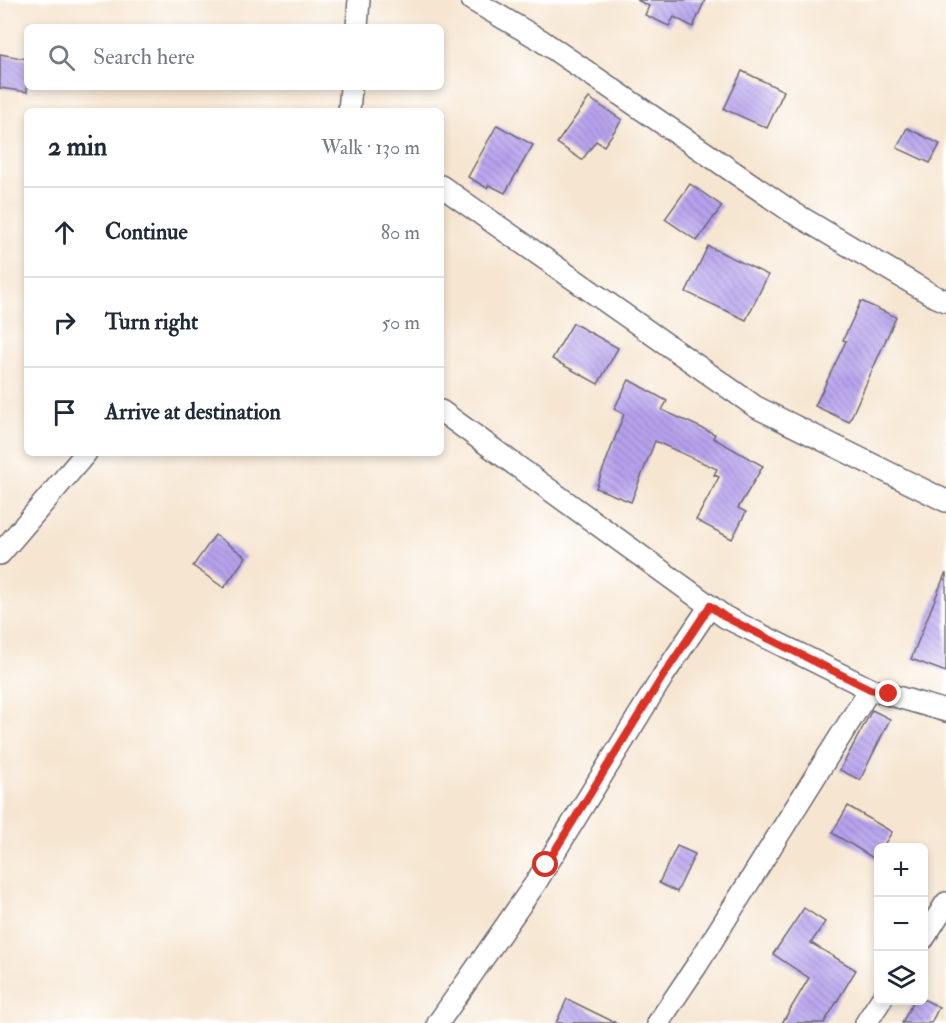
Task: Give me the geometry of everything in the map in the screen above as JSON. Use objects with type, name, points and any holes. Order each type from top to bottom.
[{"type":"street","points":[[357,24],[359,0]]},
{"type":"street","points":[[472,0],[539,39],[792,212],[946,301]]},
{"type":"street","points":[[349,108],[351,90]]},
{"type":"street","points":[[444,188],[756,408],[946,501]]},
{"type":"street","points":[[444,413],[725,617],[870,689],[946,711]]},
{"type":"street","points":[[0,554],[83,456]]},
{"type":"street","points":[[438,1023],[535,884],[663,676],[710,606]]},
{"type":"street","points":[[658,1023],[870,689]]},
{"type":"street","points":[[928,932],[946,903]]},
{"type":"street","points":[[866,1023],[878,1005]]},
{"type":"building","points":[[637,0],[705,0],[693,27],[674,17],[669,26],[645,15],[649,6]]},
{"type":"building","points":[[0,54],[24,58],[24,90],[27,92],[0,88]]},
{"type":"building","points":[[742,71],[784,91],[767,128],[724,109]]},
{"type":"building","points":[[589,98],[622,120],[604,146],[596,141],[582,160],[557,143]]},
{"type":"building","points":[[497,125],[533,145],[505,193],[489,185],[487,188],[468,177]]},
{"type":"building","points":[[907,128],[940,144],[930,163],[897,148]]},
{"type":"building","points":[[690,184],[722,206],[697,241],[665,219]]},
{"type":"building","points":[[708,246],[768,275],[746,320],[686,292]]},
{"type":"building","points":[[861,301],[896,317],[849,422],[815,406],[846,341],[843,340]]},
{"type":"building","points":[[573,323],[618,348],[598,384],[552,359]]},
{"type":"building","points":[[629,380],[667,401],[662,410],[715,434],[713,438],[763,466],[738,508],[746,512],[732,539],[696,520],[719,477],[714,475],[717,469],[655,441],[631,502],[596,488],[624,414],[614,409]]},
{"type":"building","points":[[215,535],[246,557],[224,588],[193,566]]},
{"type":"building","points":[[946,574],[946,672],[911,659]]},
{"type":"building","points":[[872,710],[890,719],[860,780],[840,770]]},
{"type":"building","points":[[848,806],[892,832],[885,843],[874,843],[874,858],[832,833]]},
{"type":"building","points":[[677,846],[695,854],[677,892],[659,883]]},
{"type":"building","points":[[804,908],[825,922],[811,943],[856,970],[824,1023],[782,1023],[809,978],[773,954]]},
{"type":"building","points":[[567,999],[616,1023],[556,1023]]},
{"type":"building","points":[[928,1002],[939,1007],[931,1023],[902,1023],[911,1005],[928,1005]]},
{"type":"route","points":[[546,865],[663,676],[710,606],[725,617],[870,689],[889,694]]}]
